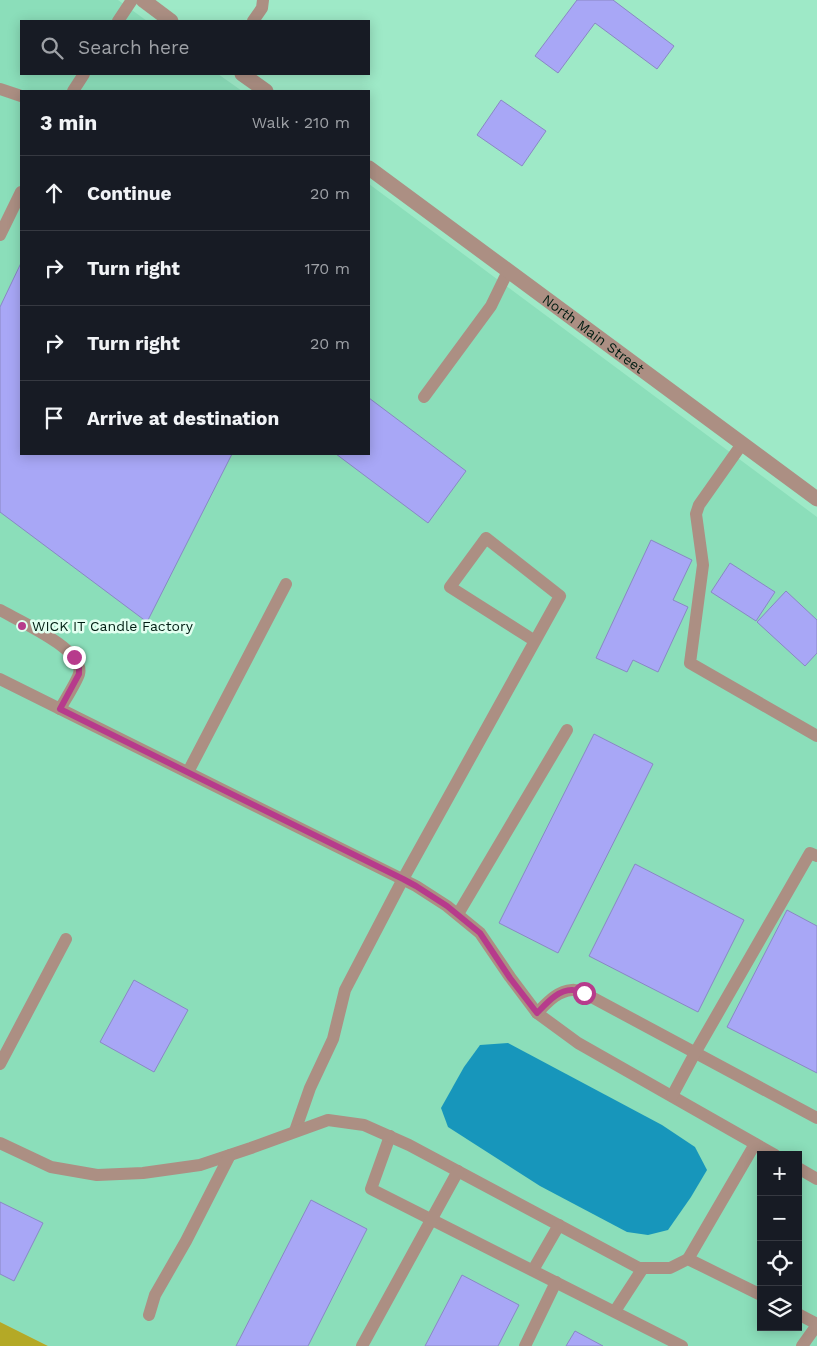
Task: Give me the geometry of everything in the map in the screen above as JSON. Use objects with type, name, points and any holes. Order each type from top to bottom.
[{"type":"street","points":[[143,0],[170,20]]},
{"type":"street","points":[[243,75],[265,90]]},
{"type":"street","name":"North Main Street","points":[[370,169],[817,499]]},
{"type":"lane","points":[[119,20],[132,0]]},
{"type":"lane","points":[[254,20],[262,8],[263,0]]},
{"type":"lane","points":[[74,90],[83,75]]},
{"type":"lane","points":[[0,89],[20,96]]},
{"type":"lane","points":[[0,235],[20,194]]},
{"type":"lane","points":[[424,397],[491,306],[508,271]]},
{"type":"lane","points":[[742,444],[699,505],[696,514],[702,566],[690,663],[817,736]]},
{"type":"lane","points":[[295,1131],[310,1088],[333,1039],[345,990],[403,879],[560,596],[486,538],[450,586],[535,641]]},
{"type":"lane","points":[[188,772],[286,584]]},
{"type":"lane","points":[[1,614],[53,639],[74,657],[79,666],[79,674],[60,709]]},
{"type":"lane","points":[[0,679],[416,886],[458,914],[480,933],[510,978],[537,1013],[578,1043],[768,1151]]},
{"type":"lane","points":[[458,914],[567,730]]},
{"type":"lane","points":[[672,1096],[810,853],[817,856]]},
{"type":"lane","points":[[0,1064],[66,939]]},
{"type":"lane","points":[[537,1013],[552,997],[573,990],[584,993],[817,1118]]},
{"type":"lane","points":[[0,1143],[51,1167],[97,1175],[143,1173],[200,1165],[328,1120],[364,1125],[409,1145],[639,1268],[670,1268],[688,1259],[755,1144]]},
{"type":"lane","points":[[390,1136],[371,1189],[679,1345]]},
{"type":"lane","points":[[148,1315],[154,1295],[186,1241],[230,1155]]},
{"type":"lane","points":[[802,1170],[817,1179]]},
{"type":"lane","points":[[362,1346],[458,1172]]},
{"type":"lane","points":[[534,1270],[559,1225]]},
{"type":"lane","points":[[688,1259],[757,1294]]},
{"type":"lane","points":[[615,1311],[643,1268]]},
{"type":"lane","points":[[525,1346],[556,1282]]},
{"type":"lane","points":[[802,1316],[817,1324],[802,1346]]},
{"type":"shaded area","points":[[0,0],[118,0],[146,20],[20,20],[20,75],[219,75],[241,90],[20,90],[20,455],[370,455],[370,185],[817,517],[817,1346],[48,1346],[0,1322]]},
{"type":"shaded area","points":[[0,1322],[48,1346],[0,1346]]},
{"type":"water","points":[[508,1043],[662,1125],[695,1147],[707,1170],[668,1230],[648,1235],[627,1232],[540,1186],[448,1127],[441,1108],[464,1067],[480,1045]]},
{"type":"building","points":[[577,0],[613,0],[674,46],[657,69],[595,23],[558,73],[535,56]]},
{"type":"building","points":[[501,100],[546,131],[522,166],[477,135]]},
{"type":"building","points":[[20,265],[20,455],[231,455],[147,622],[0,512],[0,307]]},
{"type":"building","points":[[370,399],[466,471],[428,523],[337,455],[370,455]]},
{"type":"building","points":[[651,540],[692,560],[673,600],[688,607],[658,672],[633,660],[627,672],[596,658]]},
{"type":"building","points":[[730,563],[775,592],[756,621],[711,592]]},
{"type":"building","points":[[786,591],[817,620],[817,653],[805,666],[757,622]]},
{"type":"building","points":[[594,734],[653,764],[558,953],[499,923]]},
{"type":"building","points":[[635,864],[744,920],[698,1012],[589,956]]},
{"type":"building","points":[[787,910],[817,926],[817,1073],[727,1027]]},
{"type":"building","points":[[134,980],[188,1010],[154,1072],[100,1042]]},
{"type":"building","points":[[311,1200],[367,1229],[308,1346],[236,1346]]},
{"type":"building","points":[[0,1202],[43,1223],[14,1281],[0,1274]]},
{"type":"building","points":[[462,1275],[519,1305],[498,1346],[425,1346]]},
{"type":"building","points":[[575,1331],[603,1346],[566,1346]]},
{"type":"place","name":"WICK IT Candle Factory","points":[[22,626]]},
{"type":"route","points":[[74,657],[79,666],[79,674],[60,709],[416,886],[447,906],[480,933],[510,978],[537,1013],[552,997],[573,990],[584,993]]}]
